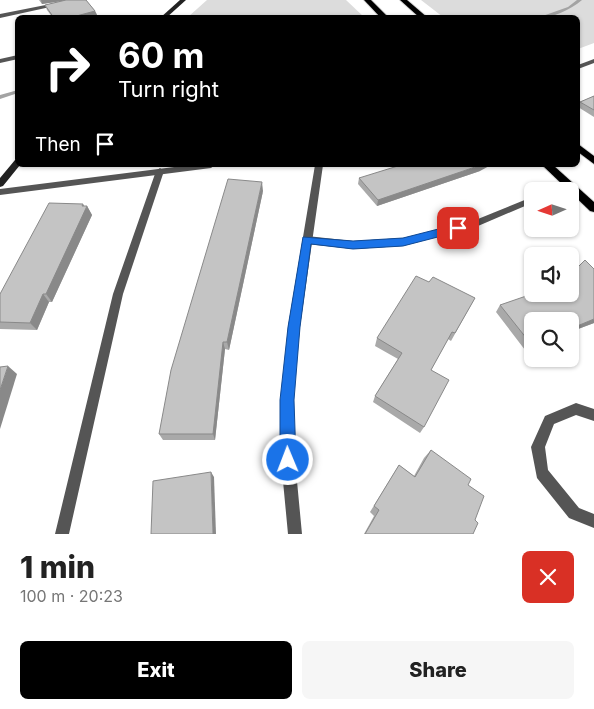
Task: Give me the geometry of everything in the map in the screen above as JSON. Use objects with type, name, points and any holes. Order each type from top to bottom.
[{"type":"main road","points":[[367,0],[383,15]]},
{"type":"main road","points":[[403,0],[421,15]]},
{"type":"main road","points":[[580,149],[594,161]]},
{"type":"main road","points":[[549,167],[566,182]]},
{"type":"main road","points":[[579,194],[594,208]]},
{"type":"street","points":[[0,9],[2,16],[79,0]]},
{"type":"street","points":[[165,15],[182,0]]},
{"type":"street","points":[[0,62],[15,57]]},
{"type":"street","points":[[580,67],[594,61]]},
{"type":"street","points":[[0,184],[15,166]]},
{"type":"street","points":[[0,192],[194,167]]},
{"type":"street","points":[[294,534],[288,460],[287,400],[294,327],[319,167]]},
{"type":"street","points":[[62,534],[118,294],[160,171]]},
{"type":"street","points":[[306,240],[353,245],[403,242],[476,224],[524,203]]},
{"type":"street","points":[[594,415],[576,409],[549,420],[538,447],[542,473],[574,513],[594,521]]},
{"type":"shaded area","points":[[207,0],[346,0],[362,15],[190,15]]},
{"type":"shaded area","points":[[421,0],[594,0],[594,43],[580,48],[580,15],[440,15]]},
{"type":"building","points":[[66,0],[86,0],[95,11],[80,15],[52,15],[45,5]]},
{"type":"building","points":[[594,96],[594,110],[580,102]]},
{"type":"building","points":[[395,167],[475,167],[378,200],[359,178]]},
{"type":"building","points":[[228,179],[262,182],[227,342],[223,342],[213,434],[159,434],[171,370]]},
{"type":"building","points":[[49,203],[83,204],[82,206],[87,206],[46,294],[43,294],[30,323],[0,322],[0,294]]},
{"type":"building","points":[[585,260],[594,269],[594,319],[579,325],[579,312],[524,312],[524,335],[500,305],[524,297],[524,302],[579,302],[579,266]]},
{"type":"building","points":[[416,276],[429,282],[433,277],[475,298],[455,333],[452,332],[431,370],[449,380],[424,427],[375,396],[402,353],[377,338]]},
{"type":"building","points":[[8,366],[0,390],[0,367]]},
{"type":"building","points":[[431,450],[471,479],[468,485],[484,496],[475,520],[478,523],[473,534],[365,534],[379,510],[374,506],[399,465],[415,477]]},
{"type":"building","points":[[211,472],[213,534],[151,534],[153,481]]},
{"type":"waterway","points":[[548,15],[569,8],[580,0]]},
{"type":"waterway","points":[[0,97],[15,92]]},
{"type":"route","points":[[288,460],[287,400],[294,327],[306,240],[353,245],[403,242],[458,228]]}]
